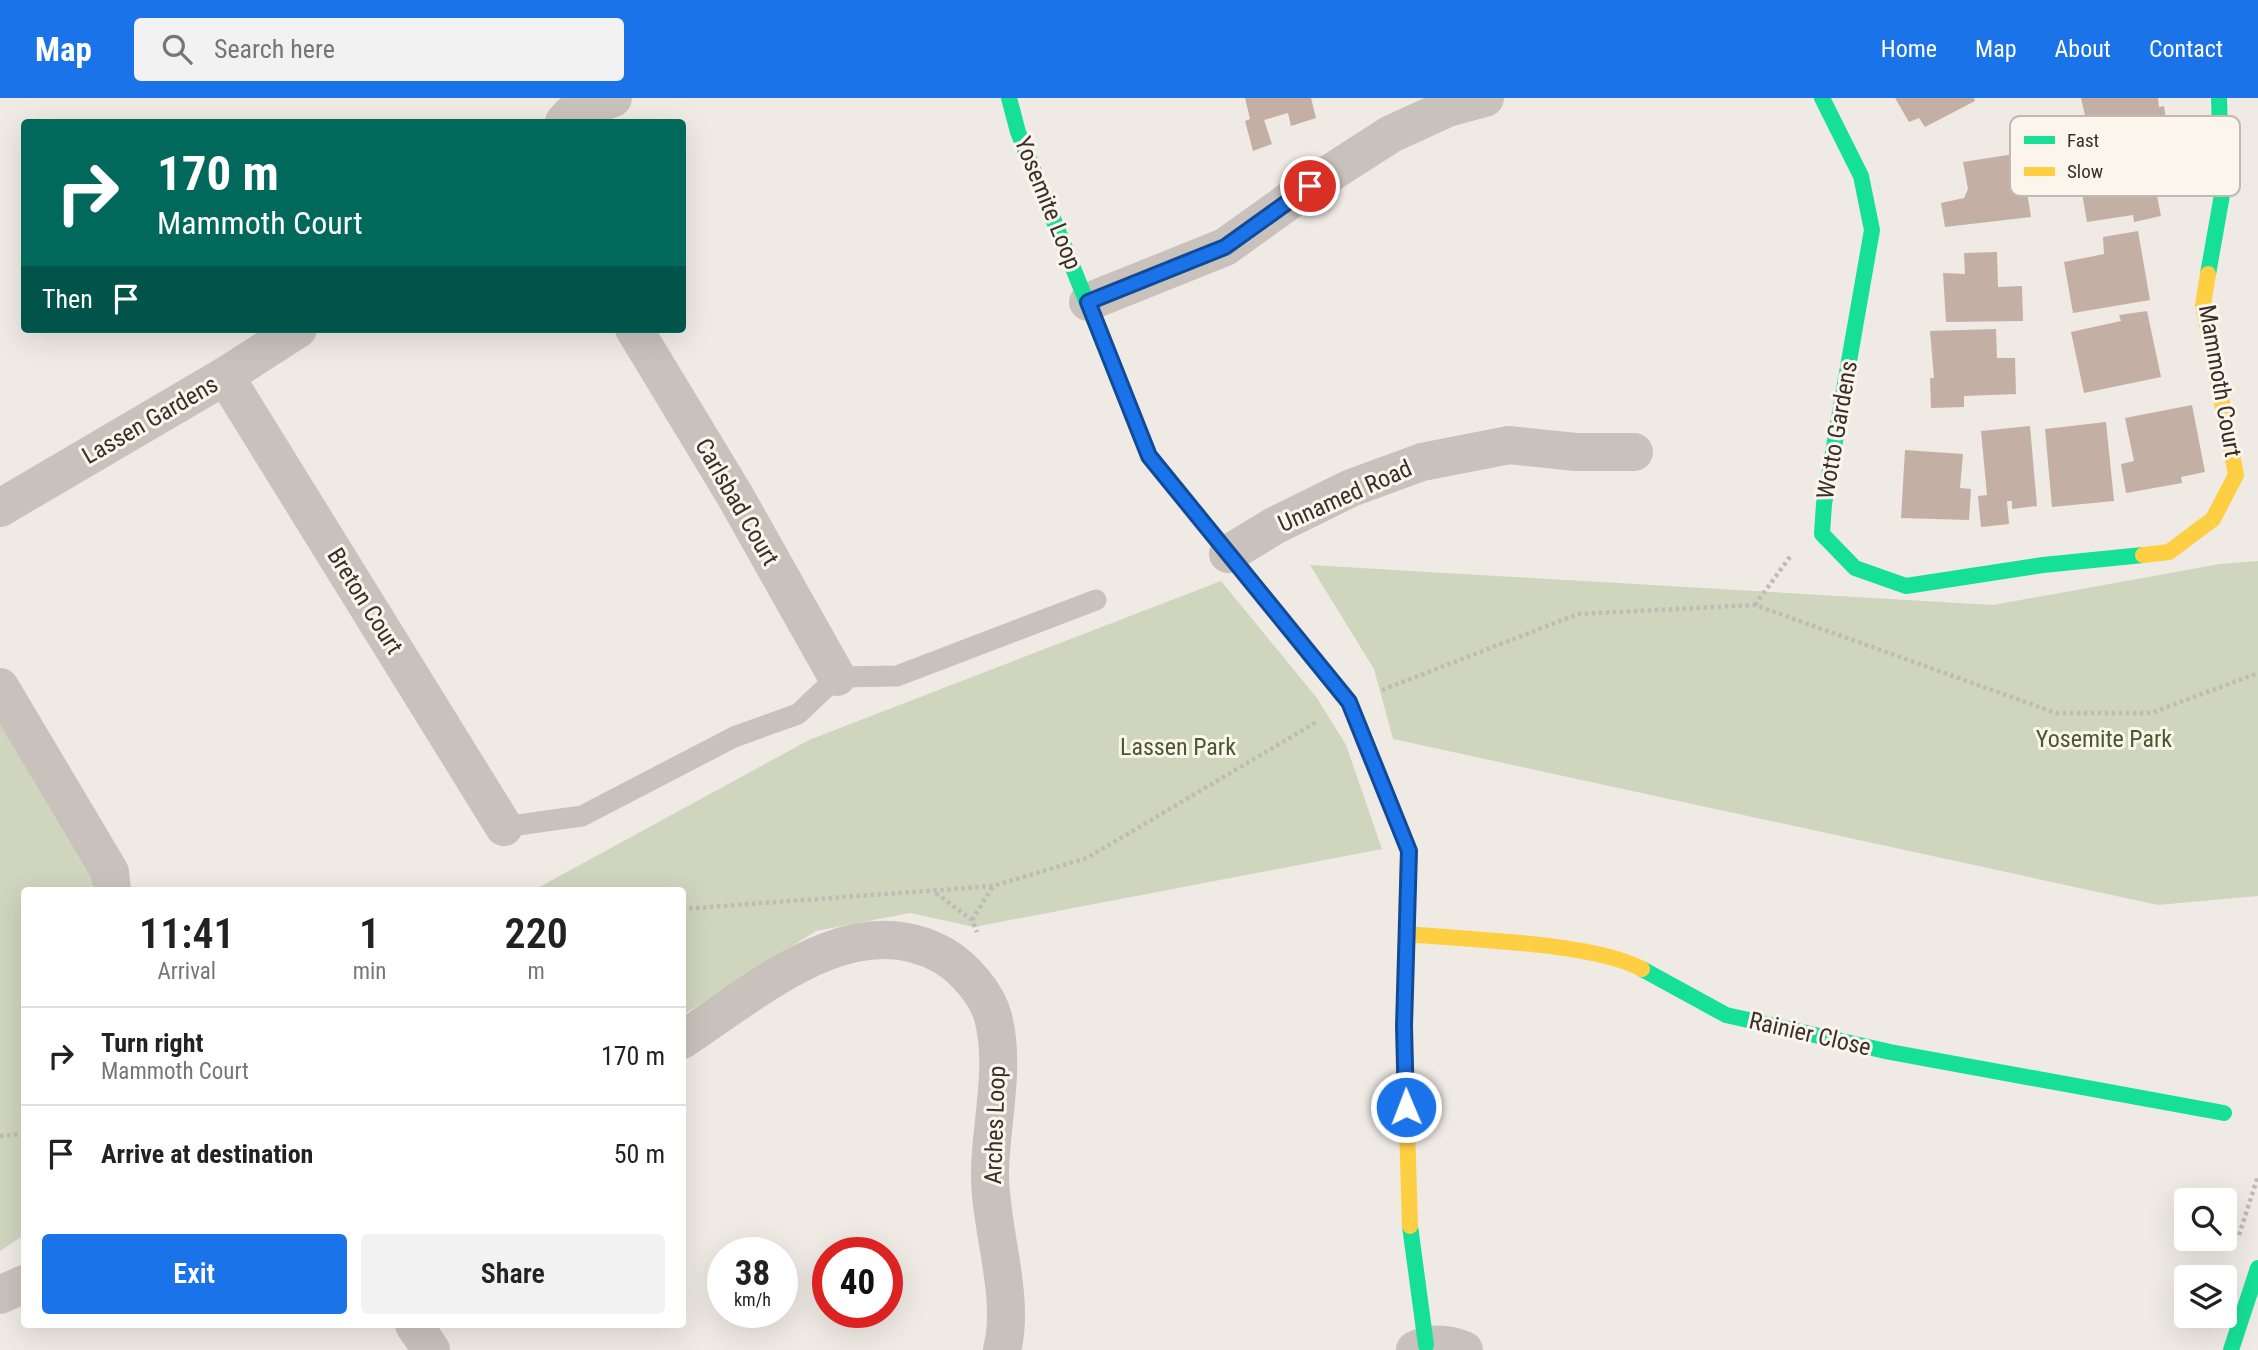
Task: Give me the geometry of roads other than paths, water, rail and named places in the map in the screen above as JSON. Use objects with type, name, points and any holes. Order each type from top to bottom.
[{"type":"street","points":[[567,119],[570,115],[612,98]]},
{"type":"street","name":"Yosemite Loop","points":[[1010,98],[1018,132],[1149,456],[1349,702],[1409,851],[1404,1026],[1410,1242],[1421,1347]]},
{"type":"street","points":[[1088,302],[1225,247],[1310,186],[1391,134],[1448,108],[1485,98]]},
{"type":"street","name":"Wotto Gardens","points":[[1822,98],[1861,176],[1872,230],[1824,504],[1822,534],[1855,568],[1906,586],[2043,565]]},
{"type":"street","name":"Mammoth Court","points":[[2219,98],[2220,116]]},
{"type":"street","name":"Mammoth Court","points":[[2043,565],[2169,552],[2213,519],[2236,475],[2203,305],[2222,196]]},
{"type":"street","name":"Lassen Gardens","points":[[0,508],[225,376],[292,333]]},
{"type":"street","name":"Carlsbad Court","points":[[636,333],[734,494],[837,677]]},
{"type":"street","name":"Breton Court","points":[[225,376],[505,827]]},
{"type":"street","name":"Unnamed Road","points":[[1228,554],[1274,526],[1351,488],[1422,462],[1509,445],[1576,452],[1634,453]]},
{"type":"street","points":[[0,687],[110,872],[112,887]]},
{"type":"street","name":"Rainier Close","points":[[1407,934],[1541,947],[1623,959],[1726,1015],[1891,1052],[2224,1113]]},
{"type":"street","name":"Arches Loop","points":[[686,1037],[807,959],[839,946],[867,940],[897,939],[929,947],[954,962],[984,973],[998,1051],[990,1173],[1005,1322],[1002,1350]]},
{"type":"street","points":[[2231,1350],[2258,1268]]},
{"type":"street","points":[[0,1295],[21,1285]]},
{"type":"street","points":[[416,1328],[431,1350]]},
{"type":"street","points":[[1421,1347],[1445,1344],[1464,1350]]},
{"type":"lane","points":[[505,827],[582,816],[734,737],[798,714],[837,677],[897,676],[1096,600]]},
{"type":"park label","name":"Yosemite Park","points":[[2104,739]]},
{"type":"park label","name":"Lassen Park","points":[[1178,747]]}]
